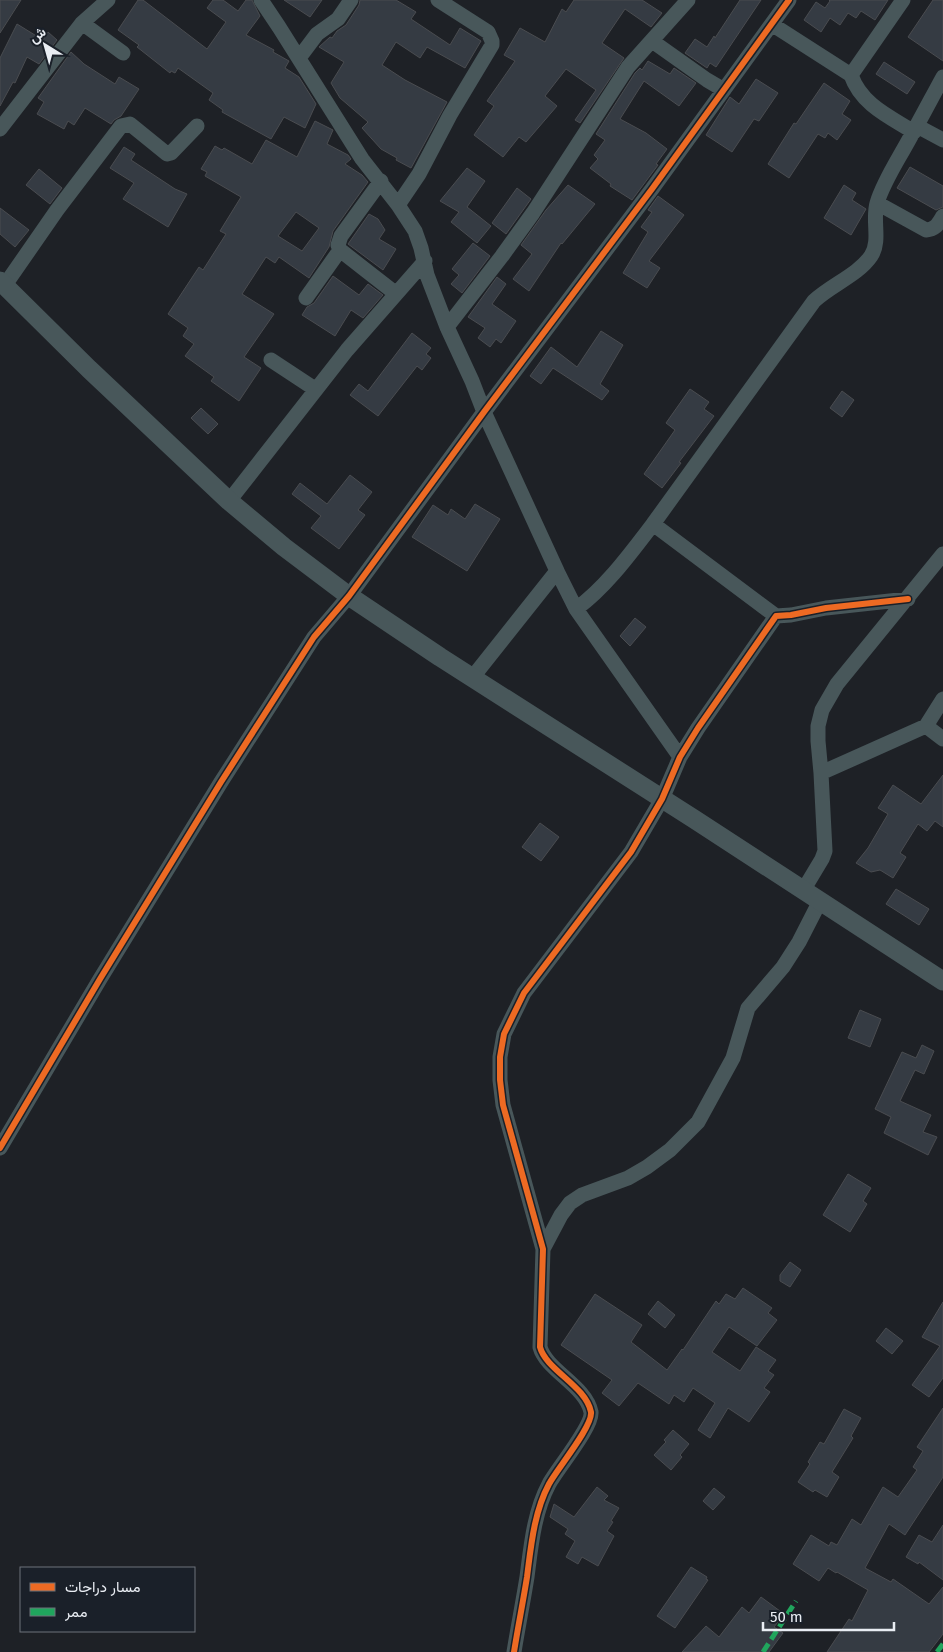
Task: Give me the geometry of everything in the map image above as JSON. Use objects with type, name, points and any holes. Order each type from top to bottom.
[{"type":"street","points":[[0,129],[82,23],[108,0]]},
{"type":"street","points":[[261,0],[362,159],[381,181],[415,231],[425,261],[426,275],[447,327],[484,412],[576,609],[680,757]]},
{"type":"street","points":[[299,58],[318,34],[338,19],[350,0]]},
{"type":"street","points":[[398,205],[419,174],[450,115],[492,45],[488,32],[438,0]]},
{"type":"street","points":[[447,327],[528,220],[628,67],[688,0]]},
{"type":"street","points":[[0,1148],[100,979],[221,782],[314,637],[349,596],[484,412],[652,190],[789,0]]},
{"type":"street","points":[[851,75],[903,0]]},
{"type":"street","points":[[82,23],[123,53]]},
{"type":"street","points":[[772,25],[851,75],[855,88],[864,99],[915,129],[943,140]]},
{"type":"street","points":[[652,41],[724,90]]},
{"type":"street","points":[[576,609],[595,593],[631,553],[814,301],[825,290],[853,273],[871,255],[875,248],[874,217],[877,203],[891,172],[943,77]]},
{"type":"street","points":[[197,126],[171,153],[167,154],[130,124],[121,126],[2,283],[89,369],[229,501],[284,547],[349,596],[472,678],[804,889],[820,902],[943,981]]},
{"type":"street","points":[[381,181],[341,236],[338,245],[340,250],[395,293]]},
{"type":"street","points":[[877,203],[926,230],[933,229],[943,216]]},
{"type":"street","points":[[306,298],[340,250]]},
{"type":"street","points":[[229,501],[315,389],[395,293],[425,261]]},
{"type":"street","points":[[271,360],[315,389]]},
{"type":"street","points":[[653,524],[776,616],[826,608],[908,599]]},
{"type":"street","points":[[804,889],[822,860],[825,851],[818,726],[822,710],[837,684],[943,554]]},
{"type":"street","points":[[472,678],[557,571]]},
{"type":"street","points":[[514,1652],[530,1549],[542,1501],[549,1484],[587,1426],[591,1414],[583,1396],[544,1357],[541,1351],[543,1249],[503,1105],[500,1056],[504,1034],[524,993],[636,844],[662,798],[680,757],[713,705],[776,616]]},
{"type":"street","points":[[821,773],[926,726],[943,699]]},
{"type":"street","points":[[926,726],[943,739]]},
{"type":"street","points":[[543,1249],[561,1215],[570,1203],[582,1195],[628,1178],[647,1167],[670,1150],[698,1122],[733,1058],[748,1008],[783,967],[820,902]]},
{"type":"building","points":[[0,0],[21,0],[0,33]]},
{"type":"building","points":[[138,0],[143,0],[207,49],[226,22],[207,8],[213,0],[223,0],[238,11],[246,0],[252,0],[260,16],[246,35],[274,50],[273,52],[289,61],[285,68],[299,77],[316,104],[305,128],[284,117],[271,139],[222,112],[223,110],[209,100],[213,93],[178,68],[175,73],[171,71],[170,73],[137,47],[139,45],[118,30]]},
{"type":"building","points":[[284,0],[322,0],[310,17]]},
{"type":"building","points":[[360,0],[396,0],[416,12],[411,19],[450,45],[460,28],[481,41],[465,68],[427,47],[420,58],[396,42],[382,65],[405,80],[447,102],[411,168],[381,149],[362,128],[368,122],[340,98],[331,83],[344,62],[319,47],[346,25],[359,5]]},
{"type":"building","points":[[574,0],[642,0],[662,13],[651,27],[625,9],[602,43],[624,58],[580,123],[575,120],[596,90],[566,69],[545,96],[557,106],[526,142],[519,137],[503,157],[474,135],[494,106],[487,101],[515,61],[504,55],[520,28],[545,42],[562,9],[566,12]]},
{"type":"building","points":[[740,0],[761,0],[716,67],[710,63],[707,68],[685,53],[695,39],[707,47]]},
{"type":"building","points":[[829,0],[888,0],[875,20],[861,11],[856,18],[848,13],[840,25],[830,18],[821,32],[804,20],[816,2],[825,8]]},
{"type":"building","points":[[933,0],[943,0],[943,61],[908,37]]},
{"type":"building","points":[[17,24],[43,40],[48,32],[57,40],[39,64],[27,57],[15,83],[13,82],[0,106],[0,58]]},
{"type":"building","points":[[71,52],[84,64],[115,84],[119,77],[139,89],[121,116],[111,124],[85,108],[74,125],[68,121],[64,129],[37,114],[44,102],[38,98]]},
{"type":"building","points":[[648,61],[670,74],[674,68],[696,83],[679,106],[644,81],[620,119],[646,133],[667,149],[656,164],[658,165],[632,200],[610,186],[611,184],[590,168],[598,159],[594,155],[605,140],[596,134],[635,73],[640,68],[642,70]]},
{"type":"building","points":[[884,62],[915,82],[907,94],[876,74]]},
{"type":"building","points":[[756,79],[778,93],[759,121],[754,119],[732,152],[706,135],[730,97],[739,104]]},
{"type":"building","points":[[824,83],[850,101],[842,114],[851,120],[837,140],[828,133],[825,138],[818,134],[789,178],[768,164],[794,123],[796,124]]},
{"type":"building","points":[[315,121],[333,130],[327,144],[348,155],[351,159],[345,164],[362,175],[368,182],[333,231],[329,247],[309,278],[279,257],[275,263],[266,257],[242,294],[274,314],[244,357],[261,368],[239,401],[211,381],[214,377],[185,356],[194,344],[183,336],[188,328],[168,314],[199,267],[203,270],[226,234],[220,231],[241,197],[205,176],[207,172],[201,169],[215,146],[222,150],[224,148],[252,164],[266,140],[297,157]],"holes":[[[296,212],[319,228],[302,251],[278,236]]]},
{"type":"building","points":[[124,147],[135,154],[131,160],[175,189],[187,194],[168,227],[123,199],[134,183],[110,168]]},
{"type":"building","points":[[910,167],[943,186],[943,207],[936,210],[897,188]]},
{"type":"building","points":[[467,168],[485,181],[467,207],[491,226],[477,243],[451,222],[459,212],[440,201]]},
{"type":"building","points":[[39,169],[62,188],[50,204],[26,185]]},
{"type":"building","points":[[568,185],[595,204],[561,243],[529,291],[513,279],[532,254],[521,245],[546,210]]},
{"type":"building","points":[[844,185],[856,193],[852,200],[866,209],[851,235],[824,218]]},
{"type":"building","points":[[517,188],[531,199],[506,234],[492,223]]},
{"type":"building","points":[[658,196],[684,215],[649,261],[660,268],[647,288],[623,273],[648,232],[641,227],[652,212],[648,210]]},
{"type":"building","points":[[0,208],[29,230],[15,247],[0,234]]},
{"type":"building","points":[[369,214],[378,219],[385,230],[379,239],[396,249],[383,270],[348,244]]},
{"type":"building","points":[[473,243],[490,256],[462,293],[451,284],[459,275],[452,269]]},
{"type":"building","points":[[333,276],[359,295],[368,284],[383,295],[363,318],[351,310],[335,336],[302,315],[307,307],[314,303]]},
{"type":"building","points":[[497,277],[506,284],[492,304],[516,321],[501,343],[496,339],[490,347],[478,338],[485,328],[468,317]]},
{"type":"building","points":[[601,331],[623,345],[600,384],[609,391],[602,400],[553,368],[541,384],[530,376],[551,347],[577,367]]},
{"type":"building","points":[[412,333],[431,348],[426,354],[431,358],[422,370],[417,366],[378,416],[350,395],[359,384],[368,391]]},
{"type":"building","points":[[690,389],[709,402],[704,409],[714,416],[662,488],[644,474],[675,430],[666,423]]},
{"type":"building","points":[[842,391],[854,400],[842,417],[830,408]]},
{"type":"building","points":[[201,408],[218,424],[208,434],[191,418]]},
{"type":"building","points":[[350,475],[372,492],[358,510],[365,515],[339,549],[311,528],[321,516],[292,494],[300,483],[327,504]]},
{"type":"building","points":[[475,504],[500,519],[467,571],[412,537],[433,505],[448,515],[451,509],[465,519]]},
{"type":"building","points":[[635,618],[646,627],[630,646],[620,636]]},
{"type":"building","points":[[943,775],[943,827],[935,821],[927,831],[918,824],[900,853],[906,857],[893,878],[880,870],[871,872],[856,863],[868,848],[888,814],[878,808],[893,785],[921,804]]},
{"type":"building","points":[[540,823],[559,837],[541,861],[522,847]]},
{"type":"building","points":[[896,889],[929,909],[919,925],[886,904]]},
{"type":"building","points":[[860,1010],[881,1019],[870,1047],[848,1038]]},
{"type":"building","points":[[922,1045],[934,1051],[924,1074],[915,1070],[900,1101],[931,1115],[923,1132],[937,1137],[928,1155],[884,1133],[891,1117],[875,1109],[902,1052],[916,1058]]},
{"type":"building","points":[[848,1174],[871,1188],[863,1201],[867,1204],[850,1232],[823,1215]]},
{"type":"building","points":[[790,1262],[801,1270],[790,1287],[780,1281],[780,1275]]},
{"type":"building","points":[[743,1288],[772,1308],[768,1313],[777,1320],[757,1346],[729,1327],[712,1352],[740,1371],[756,1347],[776,1360],[768,1371],[774,1375],[764,1388],[770,1392],[749,1422],[728,1408],[710,1438],[698,1430],[715,1403],[693,1388],[684,1402],[674,1395],[669,1404],[638,1383],[619,1406],[602,1393],[612,1380],[561,1345],[595,1294],[642,1325],[631,1342],[667,1370],[716,1301],[719,1304],[726,1294],[735,1299]]},
{"type":"building","points":[[658,1301],[675,1315],[665,1328],[648,1314]]},
{"type":"building","points":[[943,1302],[943,1378],[929,1397],[912,1385],[940,1346],[922,1337]]},
{"type":"building","points":[[886,1328],[903,1341],[892,1354],[876,1341]]},
{"type":"building","points":[[943,1408],[943,1477],[905,1535],[889,1524],[865,1568],[891,1582],[893,1579],[929,1604],[943,1587],[943,1634],[929,1652],[827,1652],[849,1619],[852,1621],[868,1590],[828,1568],[819,1581],[793,1564],[811,1535],[829,1546],[831,1542],[837,1545],[852,1519],[861,1525],[883,1487],[898,1497],[917,1470],[913,1467],[923,1451],[917,1447]]},
{"type":"building","points":[[844,1409],[861,1418],[851,1436],[853,1438],[832,1472],[839,1477],[827,1497],[815,1490],[813,1492],[798,1482],[810,1464],[808,1462],[820,1442],[824,1444]]},
{"type":"building","points":[[673,1430],[689,1444],[680,1455],[682,1457],[671,1470],[654,1455],[666,1442],[664,1440]]},
{"type":"building","points":[[597,1487],[608,1496],[604,1500],[619,1508],[607,1531],[614,1536],[598,1566],[582,1557],[578,1564],[566,1557],[575,1541],[565,1534],[568,1529],[550,1517],[554,1504],[574,1517]]},
{"type":"building","points":[[714,1488],[725,1497],[713,1510],[703,1501]]},
{"type":"building","points":[[943,1525],[943,1580],[919,1562],[918,1564],[906,1557],[919,1535],[932,1542]]},
{"type":"building","points":[[691,1567],[707,1577],[706,1579],[708,1580],[675,1628],[657,1616]]},
{"type":"building","points":[[761,1597],[784,1614],[774,1627],[783,1633],[769,1652],[682,1652],[706,1626],[719,1637],[742,1607],[749,1613]]},
{"type":"marked path","points":[[763,1652],[796,1601]]},
{"type":"marked path","points":[[937,1652],[943,1644]]},
{"type":"cycle path","points":[[0,1148],[100,979],[221,782],[314,637],[349,596],[484,412],[652,189],[789,0]]},
{"type":"cycle path","points":[[514,1652],[534,1529],[540,1506],[553,1477],[574,1448],[586,1427],[591,1412],[582,1394],[550,1363],[540,1347],[543,1249],[503,1105],[500,1057],[504,1034],[524,993],[631,852],[662,799],[680,757],[776,616],[826,608],[908,599]]}]
